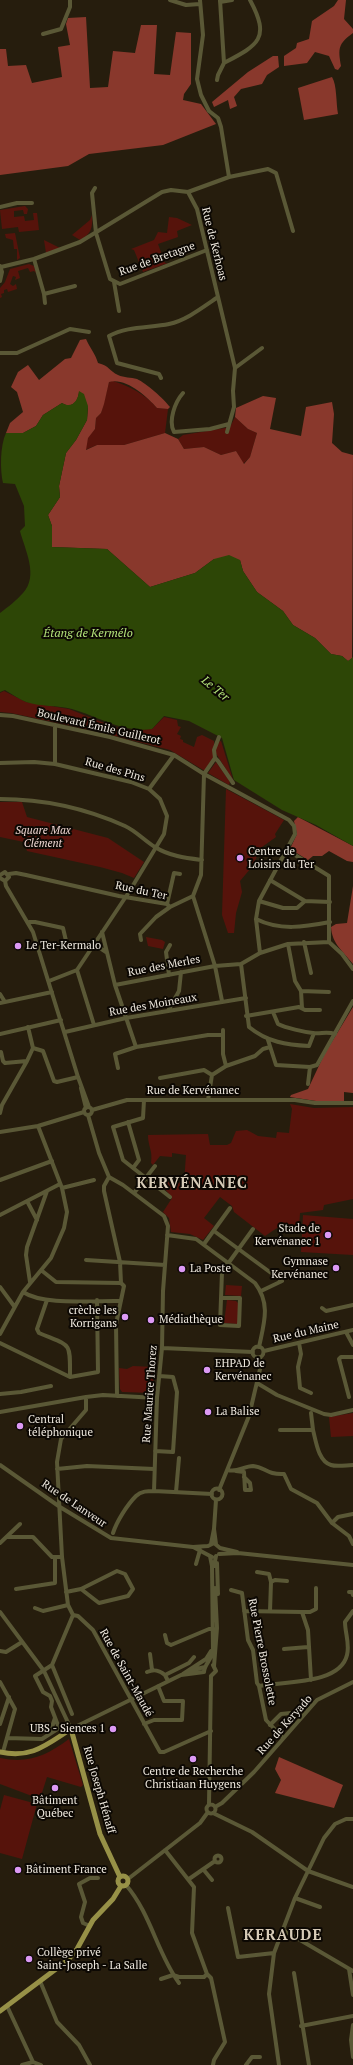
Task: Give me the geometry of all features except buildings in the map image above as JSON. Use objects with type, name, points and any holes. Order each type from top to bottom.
[{"type":"main road","points":[[2,1752],[24,1754],[36,1751],[71,1729]]},
{"type":"main road","name":"Rue Joseph Hénaff","points":[[71,1729],[100,1834],[120,1877],[118,1882],[123,1885]]},
{"type":"main road","points":[[0,2011],[68,1960],[77,1949],[93,1920],[113,1899],[128,1879],[125,1877],[120,1877]]},
{"type":"street","points":[[43,34],[61,29],[70,7],[70,0]]},
{"type":"street","points":[[170,0],[186,5],[200,2],[203,35],[198,69],[199,88],[209,111],[218,118],[222,127],[229,177]]},
{"type":"street","points":[[218,80],[218,75],[224,63],[220,1],[232,0]]},
{"type":"street","points":[[224,63],[250,49],[258,39],[261,29],[260,18],[250,0]]},
{"type":"street","points":[[0,281],[2,276],[0,267],[34,259],[80,242],[162,192],[171,190],[188,192],[229,177],[268,169],[276,172],[293,231]]},
{"type":"street","name":"Rue de Bretagne","points":[[95,188],[92,193],[96,233],[110,279],[114,282],[120,284],[207,250]]},
{"type":"street","name":"Rue de Kerhoas","points":[[188,192],[197,209],[235,368],[232,391],[234,407],[227,432]]},
{"type":"street","points":[[0,207],[17,203],[32,203]]},
{"type":"street","points":[[34,259],[44,294],[45,303]]},
{"type":"street","name":"Rue de Bretagne","points":[[114,282],[118,311]]},
{"type":"street","points":[[44,294],[75,286]]},
{"type":"street","points":[[161,378],[159,374],[117,363],[109,336],[120,332],[170,324],[180,320],[218,297]]},
{"type":"street","points":[[0,354],[16,353],[70,329],[90,332]]},
{"type":"street","points":[[235,368],[262,348]]},
{"type":"street","points":[[183,393],[172,417],[172,428],[174,432],[210,428],[229,424]]},
{"type":"street","name":"Boulevard Émile Guillerot","points":[[0,715],[13,716],[124,740],[174,755],[204,774],[277,814],[294,826],[295,834],[287,850]]},
{"type":"street","points":[[55,725],[55,764]]},
{"type":"street","points":[[219,737],[214,750],[214,758],[204,774],[201,875],[193,896],[215,966],[222,1002]]},
{"type":"street","points":[[149,789],[174,755]]},
{"type":"street","points":[[214,758],[218,761],[233,783]]},
{"type":"street","name":"Rue des Pins","points":[[0,763],[34,762],[55,764],[113,777],[149,789],[160,799],[167,816],[164,834],[156,848],[77,970]]},
{"type":"street","points":[[0,799],[34,800],[81,810],[127,827],[156,848],[171,854],[202,860]]},
{"type":"street","points":[[260,953],[256,919],[259,901],[287,850],[329,876],[329,942]]},
{"type":"street","name":"Rue du Ter","points":[[0,874],[5,872],[9,874],[26,875],[168,906],[193,896]]},
{"type":"street","points":[[141,940],[140,934],[168,906],[174,873],[180,874]]},
{"type":"street","points":[[5,881],[9,878],[9,874]]},
{"type":"street","points":[[0,878],[5,881],[6,886],[29,922],[50,981],[60,1020],[65,1032],[88,1110],[99,1153],[109,1177],[104,1186],[104,1191],[120,1262],[121,1283],[124,1286],[116,1324],[117,1396]]},
{"type":"street","points":[[270,880],[305,901],[330,902]]},
{"type":"street","points":[[259,901],[284,908],[297,908],[305,901]]},
{"type":"street","points":[[256,919],[269,926],[293,928],[330,922]]},
{"type":"street","points":[[29,922],[63,928],[68,945]]},
{"type":"street","points":[[102,932],[115,984],[136,1047]]},
{"type":"street","points":[[304,942],[311,973]]},
{"type":"street","points":[[314,1033],[309,1046],[290,1046],[268,1040],[249,1027],[246,1016],[244,1000],[246,998],[241,964],[260,953],[288,944],[304,942],[329,942],[342,954],[353,969]]},
{"type":"street","points":[[94,944],[106,952]]},
{"type":"street","points":[[288,944],[294,981],[301,991],[302,1008]]},
{"type":"street","points":[[169,975],[166,952],[170,945]]},
{"type":"street","name":"Rue des Merles","points":[[115,984],[215,966],[241,964]]},
{"type":"street","points":[[50,981],[77,970],[94,1026]]},
{"type":"street","points":[[168,1011],[179,991],[181,972]]},
{"type":"street","points":[[301,991],[329,992]]},
{"type":"street","points":[[0,994],[2,1003],[52,992]]},
{"type":"street","name":"Rue des Moineaux","points":[[65,1032],[126,1018],[246,998]]},
{"type":"street","points":[[268,1040],[276,1065],[310,1067],[317,1065],[353,1002]]},
{"type":"street","points":[[246,1016],[302,1008],[320,1010]]},
{"type":"street","points":[[273,1012],[278,1024],[314,1033],[320,1032],[335,1034]]},
{"type":"street","points":[[0,1034],[60,1020]]},
{"type":"street","points":[[0,1113],[1,1105],[33,1048],[28,1028]]},
{"type":"street","points":[[118,1068],[116,1054],[136,1047],[223,1032],[223,1054],[226,1066]]},
{"type":"street","points":[[208,1100],[212,1075],[226,1066],[255,1056],[263,1049],[270,1047]]},
{"type":"street","points":[[33,1048],[43,1051],[54,1082],[78,1077]]},
{"type":"street","points":[[1,1052],[5,1063],[27,1060]]},
{"type":"street","points":[[308,1084],[310,1067]]},
{"type":"street","points":[[160,1078],[204,1070],[212,1075]]},
{"type":"street","name":"Rue de Kervénanec","points":[[0,1132],[38,1126],[88,1110],[127,1100],[295,1100],[315,1103],[353,1103]]},
{"type":"street","points":[[144,1100],[143,1118],[113,1127],[123,1160],[170,1197]]},
{"type":"street","points":[[128,1122],[139,1160],[133,1168]]},
{"type":"street","points":[[0,1334],[23,1292],[51,1258],[64,1228],[67,1210],[61,1186],[38,1126]]},
{"type":"street","points":[[0,1180],[52,1161]]},
{"type":"street","points":[[134,1193],[155,1166]]},
{"type":"street","name":"Rue Maurice Thorez","points":[[109,1177],[134,1193],[167,1220],[162,1348],[157,1398],[154,1491]]},
{"type":"street","points":[[0,1215],[47,1191],[61,1186],[94,1180]]},
{"type":"street","points":[[30,1282],[26,1255],[47,1191]]},
{"type":"street","points":[[27,1201],[37,1220]]},
{"type":"street","points":[[204,1244],[230,1208]]},
{"type":"street","points":[[221,1298],[240,1298],[239,1326],[220,1325],[221,1298],[222,1272],[253,1229]]},
{"type":"street","points":[[214,1231],[282,1281],[261,1291]]},
{"type":"street","points":[[167,1235],[192,1237],[204,1244],[250,1278],[261,1291],[266,1307],[259,1347]]},
{"type":"street","points":[[86,1260],[165,1265]]},
{"type":"street","points":[[41,1270],[51,1280],[57,1282],[121,1283]]},
{"type":"street","points":[[0,1287],[14,1306]]},
{"type":"street","points":[[23,1292],[30,1297],[46,1300],[121,1301]]},
{"type":"street","points":[[46,1300],[37,1329],[39,1333],[67,1345],[70,1350],[70,1377]]},
{"type":"street","points":[[0,1343],[70,1377],[98,1372],[97,1300]]},
{"type":"street","points":[[322,1308],[326,1311],[353,1305]]},
{"type":"street","name":"Rue du Maine","points":[[264,1351],[353,1330]]},
{"type":"street","points":[[346,1332],[353,1345]]},
{"type":"street","points":[[299,1343],[301,1354],[298,1367],[300,1388],[311,1393]]},
{"type":"street","points":[[216,1500],[220,1499],[222,1495],[220,1490],[249,1416],[261,1365],[260,1357],[264,1351],[259,1347]]},
{"type":"street","points":[[253,1352],[255,1348],[259,1347]]},
{"type":"street","points":[[162,1348],[253,1352]]},
{"type":"street","points":[[253,1352],[256,1357],[260,1357]]},
{"type":"street","points":[[349,1397],[340,1359],[341,1357],[353,1357]]},
{"type":"street","points":[[155,1451],[173,1452],[177,1392],[173,1377],[159,1376]]},
{"type":"street","points":[[257,1383],[277,1395],[324,1414],[331,1415],[353,1410]]},
{"type":"street","points":[[0,1394],[21,1392],[51,1386]]},
{"type":"street","points":[[0,1412],[86,1397],[117,1396],[157,1398]]},
{"type":"street","name":"Rue de Saint-Maudé","points":[[86,1397],[86,1410],[59,1444],[57,1470],[62,1557],[68,1605],[73,1615],[78,1616],[93,1630],[130,1700],[160,1752],[164,1752],[211,1731]]},
{"type":"street","points":[[310,1414],[318,1451],[327,1462],[332,1465],[353,1465]]},
{"type":"street","points":[[280,1430],[313,1430]]},
{"type":"street","points":[[176,1492],[179,1458]]},
{"type":"street","name":"Rue de Lanveur","points":[[0,1465],[60,1507],[111,1538],[193,1547],[216,1544]]},
{"type":"street","points":[[57,1470],[87,1466],[154,1468]]},
{"type":"street","points":[[235,1471],[252,1466],[258,1467],[269,1474],[284,1474],[291,1489],[318,1503],[332,1523],[349,1536],[353,1544]]},
{"type":"street","points":[[228,1470],[244,1472],[244,1477]]},
{"type":"street","points":[[212,1494],[214,1490],[220,1490]]},
{"type":"street","points":[[113,1533],[116,1524],[136,1496],[141,1493],[154,1491],[212,1494]]},
{"type":"street","points":[[212,1494],[213,1498],[216,1500],[214,1529],[216,1544],[220,1548],[238,1552],[353,1565]]},
{"type":"street","points":[[332,1523],[338,1517],[353,1514]]},
{"type":"street","points":[[0,1543],[20,1524]]},
{"type":"street","points":[[204,1672],[212,1656],[214,1629],[212,1566],[209,1554],[209,1545],[214,1529]]},
{"type":"street","points":[[7,1537],[33,1537],[55,1558],[55,1583],[16,1589]]},
{"type":"street","name":"Rue de Lanveur","points":[[193,1547],[209,1554]]},
{"type":"street","points":[[128,1879],[200,1823],[208,1812],[207,1808],[210,1804],[211,1676],[216,1671],[214,1666],[217,1628],[214,1566],[220,1548]]},
{"type":"street","points":[[196,1564],[200,1550]]},
{"type":"street","points":[[209,1554],[218,1555],[238,1552]]},
{"type":"street","points":[[55,1558],[62,1557]]},
{"type":"street","points":[[66,1592],[81,1589],[117,1571],[125,1574],[133,1589],[128,1596],[99,1603],[81,1589]]},
{"type":"street","points":[[257,1572],[269,1574],[271,1582],[270,1612]]},
{"type":"street","points":[[271,1582],[275,1580],[287,1581]]},
{"type":"street","points":[[244,1611],[310,1612],[316,1609],[316,1588]]},
{"type":"street","name":"Rue Pierre Brossolette","points":[[231,1590],[242,1592],[248,1640],[253,1650],[257,1683],[259,1686],[266,1720],[283,1738]]},
{"type":"street","points":[[349,1592],[352,1592],[353,1596]]},
{"type":"street","points":[[35,1608],[43,1610],[68,1605]]},
{"type":"street","points":[[259,1686],[312,1680],[335,1672],[341,1667],[348,1654],[345,1622],[353,1611]]},
{"type":"street","points":[[0,1612],[44,1671],[71,1729],[186,1672],[203,1661],[211,1653],[213,1642]]},
{"type":"street","points":[[302,1612],[307,1626],[312,1680]]},
{"type":"street","points":[[7,1738],[42,1739],[59,1728],[50,1707],[52,1701],[50,1696],[43,1692],[35,1676],[52,1665],[73,1615]]},
{"type":"street","points":[[165,1634],[167,1643],[171,1645],[209,1629],[214,1629]]},
{"type":"street","points":[[0,1651],[6,1652],[22,1642]]},
{"type":"street","points":[[348,1643],[353,1645]]},
{"type":"street","points":[[284,1649],[308,1648]]},
{"type":"street","points":[[150,1654],[152,1670]]},
{"type":"street","points":[[165,1675],[189,1663],[194,1657]]},
{"type":"street","points":[[52,1665],[72,1714]]},
{"type":"street","points":[[186,1672],[206,1666],[214,1666]]},
{"type":"street","points":[[147,1672],[152,1670],[160,1671],[165,1675],[168,1681]]},
{"type":"street","points":[[181,1675],[204,1672],[211,1676]]},
{"type":"street","points":[[0,1682],[16,1709],[2,1752]]},
{"type":"street","name":"Rue de Keryado","points":[[215,1807],[222,1803],[254,1772],[318,1700],[353,1682]]},
{"type":"street","points":[[144,1724],[154,1720],[182,1720],[183,1701],[164,1701],[158,1686]]},
{"type":"street","points":[[0,1724],[9,1697]]},
{"type":"street","name":"Rue Pierre Brossolette","points":[[270,1725],[280,1714],[290,1713]]},
{"type":"street","points":[[50,1734],[55,1718]]},
{"type":"street","points":[[210,1804],[215,1807],[213,1813]]},
{"type":"street","points":[[208,1812],[252,1832],[308,1871],[353,1887]]},
{"type":"street","points":[[279,2065],[269,1994],[274,1952],[295,1898],[318,1848],[330,1828],[339,1822],[353,1819]]},
{"type":"street","points":[[165,1850],[194,1887],[192,1933],[207,1974],[211,1978],[225,2042],[214,2060],[213,2065]]},
{"type":"street","points":[[189,1879],[215,1861]]},
{"type":"street","points":[[203,1869],[212,1880]]},
{"type":"street","points":[[90,1926],[83,1923],[82,1917],[85,1902],[79,1884],[90,1878],[98,1878]]},
{"type":"street","points":[[123,1885],[134,1895],[150,1924],[173,1975],[179,1983]]},
{"type":"street","points":[[295,1898],[320,1907]]},
{"type":"street","points":[[228,1908],[238,1957],[274,1952]]},
{"type":"street","points":[[283,1930],[351,1970],[353,1996]]},
{"type":"street","points":[[294,1973],[301,2026],[309,2065]]},
{"type":"street","points":[[161,1979],[173,1975],[185,1977],[204,1977],[207,1974]]},
{"type":"street","points":[[40,1981],[57,2022],[79,2045],[90,2065]]},
{"type":"street","points":[[7,2006],[33,2062]]},
{"type":"street","points":[[301,2026],[353,2016]]},
{"type":"street","points":[[353,2025],[351,2040],[353,2057]]},
{"type":"street","points":[[246,2065],[252,2057],[260,2057]]},
{"type":"street","points":[[22,2065],[33,2062],[41,2065]]},
{"type":"green space","points":[[25,206],[28,209],[27,214],[24,214],[23,210],[14,211],[14,217],[24,216],[25,221],[34,220],[33,213],[37,213],[39,230],[19,232],[18,227],[2,229],[0,210]]},
{"type":"green space","points":[[92,215],[92,227],[87,235],[80,240],[72,235],[90,220]]},
{"type":"green space","points":[[169,217],[177,218],[192,225],[177,231],[178,237],[158,244],[165,263],[168,263],[143,272],[134,250],[131,249],[154,240],[158,232],[167,233]]},
{"type":"green space","points":[[15,233],[20,258],[17,260],[17,249],[14,249],[13,240],[6,238],[5,234]]},
{"type":"green space","points":[[44,240],[60,248],[46,253]]},
{"type":"green space","points":[[29,264],[34,266],[36,273],[34,271],[30,272],[28,268],[18,271],[20,278],[15,280],[16,277],[13,276],[10,284],[13,286],[16,284],[17,289],[8,292],[7,289],[4,290],[4,293],[1,294],[2,297],[0,298],[0,288],[5,282],[10,269]]},
{"type":"green space","points":[[113,381],[137,392],[148,399],[157,408],[168,409],[165,433],[124,445],[97,445],[85,450],[88,437],[95,429],[96,418],[101,413],[109,382]]},
{"type":"green space","points":[[235,417],[248,429],[257,433],[250,457],[243,464],[236,451],[221,455],[204,447],[184,449],[178,439],[183,435],[225,428],[231,425]]},
{"type":"green space","points":[[4,691],[26,702],[69,709],[114,727],[130,730],[152,729],[164,717],[177,720],[178,726],[181,727],[177,734],[181,736],[180,739],[183,740],[183,742],[194,747],[197,737],[202,735],[214,741],[214,756],[205,771],[170,750],[96,731],[0,712],[0,693]]},
{"type":"green space","points":[[221,741],[233,780],[215,752],[218,742]]},
{"type":"green space","points":[[216,762],[230,782],[229,785],[208,773]]},
{"type":"green space","points":[[226,789],[284,820],[275,834],[276,837],[262,847],[251,868],[240,881],[242,892],[236,913],[234,933],[228,933],[222,915]]},
{"type":"green space","name":"Square Max Clément","points":[[0,802],[22,802],[27,817],[108,838],[144,862],[134,878],[100,867],[27,851],[24,842],[0,837]]},
{"type":"green space","points":[[146,937],[165,942],[163,949],[148,946]]},
{"type":"green space","points":[[290,1104],[314,1108],[353,1107],[353,1199],[324,1205],[323,1210],[300,1213],[299,1228],[277,1228],[265,1236],[234,1212],[232,1206],[220,1197],[204,1218],[214,1226],[203,1240],[190,1234],[171,1232],[169,1218],[163,1212],[172,1198],[165,1189],[165,1181],[184,1183],[186,1155],[172,1153],[172,1157],[160,1156],[153,1165],[151,1163],[148,1135],[208,1134],[210,1145],[227,1145],[231,1143],[236,1131],[247,1130],[258,1136],[276,1138],[277,1132],[289,1133],[292,1109]]},
{"type":"green space","name":"Stade de Kervénanec 1","points":[[303,1215],[353,1219],[353,1255],[301,1252]]},
{"type":"green space","points":[[226,1285],[242,1286],[241,1296],[225,1295]]},
{"type":"green space","points":[[227,1300],[236,1301],[238,1303],[238,1324],[224,1323]]},
{"type":"green space","points":[[133,1366],[154,1367],[153,1393],[122,1392],[120,1389],[119,1368],[127,1369]]},
{"type":"green space","points":[[353,1413],[353,1436],[331,1437],[329,1417]]},
{"type":"green space","points":[[69,1739],[83,1785],[81,1787],[47,1777],[40,1799],[0,1784],[0,1758],[19,1760],[36,1757],[52,1750]]},
{"type":"green space","points":[[4,1795],[37,1804],[22,1859],[0,1853],[0,1810]]},
{"type":"shaded area","points":[[338,0],[346,0],[344,19],[353,29],[353,33],[344,40],[340,47],[341,66],[338,70],[335,69],[329,56],[315,52],[307,63],[284,66],[284,56],[296,48],[297,43],[309,39],[312,21],[334,6]]},
{"type":"shaded area","points":[[86,17],[90,88],[108,87],[113,51],[135,53],[141,25],[157,25],[154,74],[170,75],[176,32],[191,33],[191,84],[184,94],[183,100],[201,104],[216,124],[163,145],[89,154],[68,166],[0,175],[0,49],[6,49],[8,66],[26,65],[32,83],[62,77],[58,47],[70,45],[66,24],[68,18]]},
{"type":"shaded area","points":[[273,56],[278,56],[279,67],[267,75],[262,84],[241,89],[234,97],[237,106],[230,109],[228,100],[214,107],[212,102],[248,72]]},
{"type":"shaded area","points":[[332,77],[336,89],[338,114],[304,120],[298,88]]},
{"type":"shaded area","points":[[86,339],[98,363],[118,375],[135,378],[141,381],[164,400],[170,407],[168,409],[157,408],[142,393],[129,385],[122,382],[109,382],[101,413],[96,418],[95,429],[88,438],[86,450],[97,445],[124,445],[165,433],[178,439],[184,449],[204,447],[221,455],[236,451],[244,464],[250,457],[257,433],[248,429],[235,417],[236,408],[263,396],[276,398],[270,429],[301,436],[306,407],[332,402],[334,414],[332,443],[342,452],[353,455],[352,659],[348,661],[342,656],[331,654],[315,638],[293,625],[283,611],[257,592],[243,571],[240,560],[214,559],[195,573],[150,587],[107,549],[52,547],[52,526],[48,515],[60,497],[59,486],[66,453],[76,440],[87,420],[88,408],[79,392],[75,403],[68,406],[62,403],[43,415],[36,426],[23,433],[6,433],[10,423],[23,412],[17,392],[11,387],[18,372],[28,365],[39,380],[65,359],[71,358],[80,340]]},
{"type":"shaded area","points":[[298,817],[353,846],[353,862],[347,861],[329,851],[322,856],[313,856],[308,860],[290,849],[297,834],[294,821]]},
{"type":"shaded area","points":[[353,886],[353,964],[333,938],[331,927],[336,924],[347,923]]},
{"type":"shaded area","points":[[353,1007],[353,1093],[344,1092],[344,1101],[316,1101],[290,1097],[291,1095],[308,1089],[324,1055]]},
{"type":"shaded area","points":[[279,1757],[343,1785],[334,1808],[275,1793],[281,1780],[275,1769]]},
{"type":"water","name":"Étang de Kermélo","points":[[79,391],[84,394],[88,406],[87,420],[76,440],[66,453],[59,486],[60,497],[48,515],[52,526],[52,547],[107,549],[150,587],[195,573],[214,559],[229,555],[240,560],[243,571],[257,592],[283,611],[293,625],[315,638],[331,654],[342,656],[348,661],[353,657],[353,846],[316,825],[282,810],[234,780],[222,738],[189,721],[164,716],[152,729],[131,729],[111,724],[72,709],[37,705],[26,702],[5,690],[0,692],[0,613],[23,593],[28,586],[30,579],[29,563],[20,531],[25,526],[24,506],[15,484],[3,483],[1,458],[4,438],[6,433],[23,433],[36,426],[43,415],[62,403],[69,405],[74,403]]},
{"type":"place","name":"Centre de Loisirs du Ter","points":[[240,858]]},
{"type":"place","name":"Le Ter-Kermalo","points":[[18,946]]},
{"type":"place","name":"Stade de Kervénanec 1","points":[[328,1235]]},
{"type":"place","name":"Gymnase Kervénanec","points":[[336,1268]]},
{"type":"place","name":"La Poste","points":[[182,1269]]},
{"type":"place","name":"crèche les Korrigans","points":[[125,1317]]},
{"type":"place","name":"Médiathèque","points":[[151,1320]]},
{"type":"place","name":"EHPAD de Kervénanec","points":[[207,1370]]},
{"type":"place","name":"La Balise","points":[[208,1412]]},
{"type":"place","name":"Central téléphonique","points":[[20,1426]]},
{"type":"place","name":"UBS - Siences 1","points":[[113,1729]]},
{"type":"place","name":"Centre de Recherche Christiaan Huygens","points":[[193,1759]]},
{"type":"place","name":"Bâtiment Québec","points":[[55,1788]]},
{"type":"place","name":"Bâtiment France","points":[[18,1870]]},
{"type":"place","name":"Collège privé Saint-Joseph - La Salle","points":[[29,1959]]},
{"type":"district","name":"KERVÉNANEC","points":[[192,1184]]},
{"type":"district","name":"KERAUDE","points":[[283,1936]]},
{"type":"water label","name":"Le Ter","points":[[215,689]]}]
